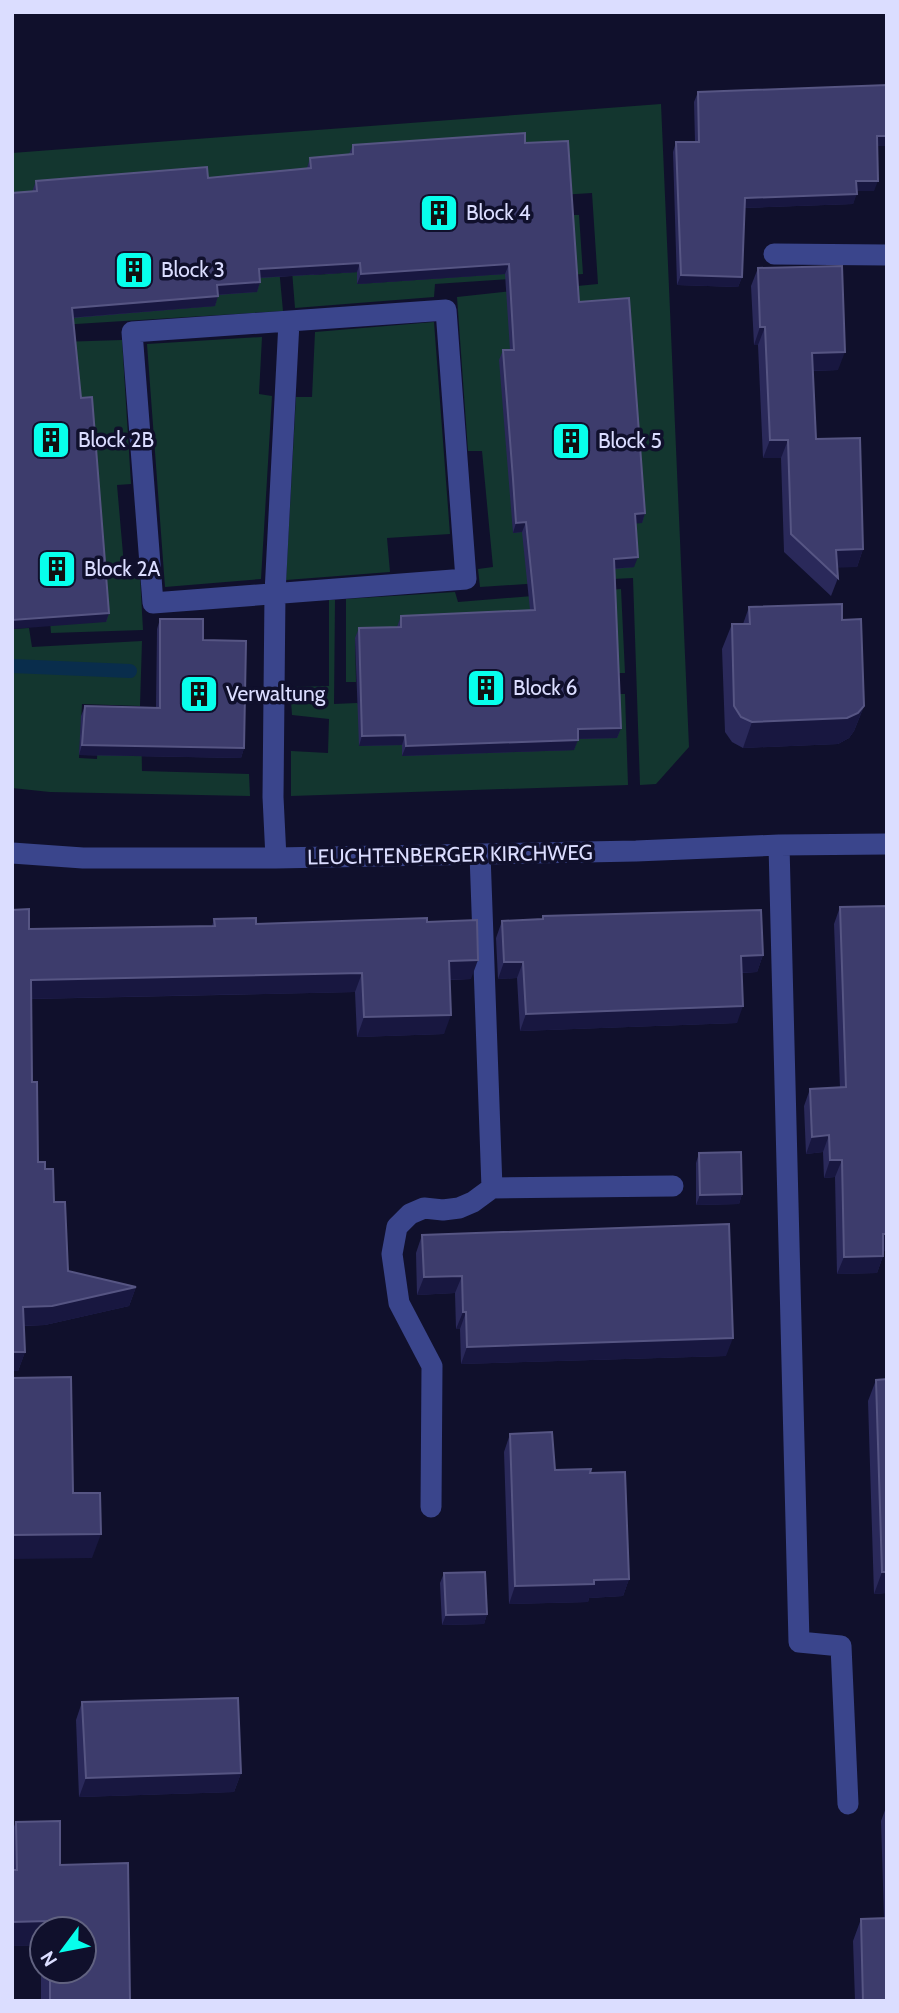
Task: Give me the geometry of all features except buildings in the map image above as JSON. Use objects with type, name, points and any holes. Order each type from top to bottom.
[{"type":"street","points":[[774,254],[887,255]]},
{"type":"street","points":[[446,310],[466,579],[275,593],[153,603],[132,332],[446,310]]},
{"type":"street","points":[[276,858],[273,796],[275,593],[289,322]]},
{"type":"street","name":"LEUCHTENBERGER KIRCHWEG","points":[[12,853],[83,858],[276,858],[887,844]]},
{"type":"street","points":[[779,845],[799,1642],[841,1646],[848,1804]]},
{"type":"street","points":[[480,854],[492,1188]]},
{"type":"street","points":[[431,1507],[432,1366],[399,1303],[392,1254],[397,1227],[410,1214],[424,1208],[459,1208],[492,1188],[673,1186]]},
{"type":"green space","points":[[661,104],[689,747],[656,784],[640,785],[633,578],[592,580],[592,570],[634,567],[568,312],[567,287],[598,284],[592,193],[310,211],[33,191],[33,201],[12,203],[12,153]]},
{"type":"green space","points":[[569,215],[579,215],[583,274],[435,284],[434,297],[295,308],[289,233],[314,275],[357,272],[358,284],[530,272]]},
{"type":"green space","points":[[277,246],[283,311],[12,328],[43,320],[214,306],[214,295],[253,248]]},
{"type":"green space","points":[[549,287],[511,359],[513,532],[524,532],[570,581],[480,587],[478,569],[493,567],[482,451],[468,451],[457,297]]},
{"type":"green space","points":[[434,322],[450,534],[387,538],[390,572],[286,580],[296,397],[312,397],[315,332]]},
{"type":"green space","points":[[262,337],[259,394],[272,396],[261,579],[165,587],[147,344]]},
{"type":"green space","points":[[122,340],[131,484],[117,485],[125,577],[140,576],[143,630],[51,633],[28,343]]},
{"type":"green space","points":[[621,589],[625,673],[398,626],[398,637],[355,638],[356,682],[346,682],[346,599],[455,592],[458,602]]},
{"type":"green space","points":[[329,600],[335,600],[334,704],[357,703],[402,744],[403,755],[574,750],[574,739],[616,694],[625,694],[628,785],[291,796],[291,751],[328,753],[329,719],[292,715],[290,687],[329,686]]},
{"type":"green space","points":[[29,628],[32,647],[142,641],[140,706],[82,704],[79,758],[97,759],[99,716],[141,720],[142,771],[249,774],[250,796],[50,792],[12,788],[12,629]]},
{"type":"waterway","points":[[12,666],[130,671]]},
{"type":"place","name":"Block 4","points":[[439,213]]},
{"type":"place","name":"Block 3","points":[[134,270]]},
{"type":"place","name":"Block 2B","points":[[51,440]]},
{"type":"place","name":"Block 5","points":[[571,441]]},
{"type":"place","name":"Block 2A","points":[[57,569]]},
{"type":"place","name":"Block 6","points":[[486,688]]},
{"type":"place","name":"Verwaltung","points":[[199,694]]}]
